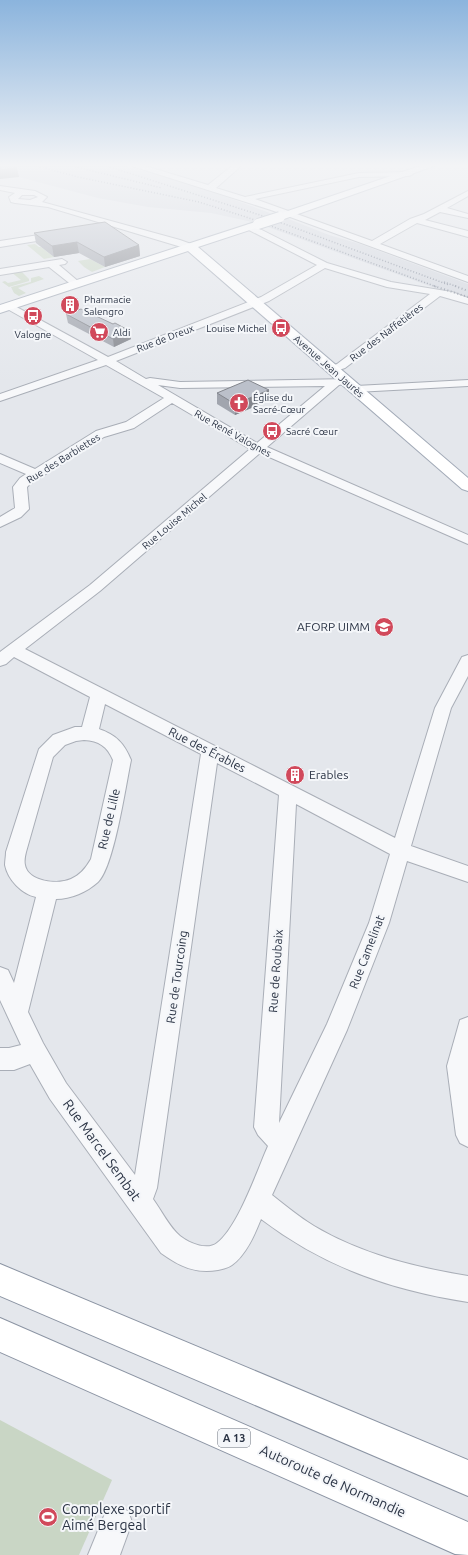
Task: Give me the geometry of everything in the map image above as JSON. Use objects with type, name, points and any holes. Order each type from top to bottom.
[{"type":"main road","points":[[5,309],[215,239]]},
{"type":"main road","name":"Avenue Jean Jaurès","points":[[191,247],[333,369],[346,384],[468,486]]},
{"type":"main road","points":[[0,1280],[468,1478]]},
{"type":"main road","name":"Autoroute de Normandie","points":[[0,1335],[468,1541]]},
{"type":"street","points":[[0,244],[36,239]]},
{"type":"street","points":[[166,239],[191,247]]},
{"type":"street","points":[[278,239],[324,265],[390,285],[438,293],[468,301]]},
{"type":"street","points":[[358,239],[468,279]]},
{"type":"street","points":[[373,244],[383,239]]},
{"type":"street","points":[[0,272],[62,262]]},
{"type":"street","points":[[51,264],[76,284]]},
{"type":"street","name":"Rue de Dreux","points":[[0,398],[107,361],[256,303],[324,265]]},
{"type":"street","name":"Rue des Naffetières","points":[[333,369],[341,366],[438,293]]},
{"type":"street","name":"Rue René Valognes","points":[[5,309],[107,361],[260,449],[468,540]]},
{"type":"street","points":[[141,380],[180,385],[468,383]]},
{"type":"street","name":"Rue Louise Michel","points":[[7,655],[94,588],[260,449],[346,384]]},
{"type":"street","name":"Rue des Barbiettes","points":[[0,523],[22,509],[20,486],[25,481],[100,434],[130,425],[168,396],[171,388],[180,385]]},
{"type":"street","points":[[0,458],[36,474]]},
{"type":"street","name":"Rue des Érables","points":[[7,655],[99,694],[401,851],[468,874]]},
{"type":"street","name":"Rue Camelinat","points":[[242,1234],[258,1201],[282,1143],[336,1030],[379,923],[401,851],[419,784],[443,708],[468,661]]},
{"type":"street","points":[[89,734],[99,694]]},
{"type":"street","name":"Rue de Lille","points":[[75,734],[89,734],[108,738],[118,748],[122,760],[100,861],[92,875],[76,886],[61,890],[48,890],[34,888],[21,877],[14,865],[16,852],[46,754],[59,740],[75,734]]},
{"type":"street","name":"Rue de Tourcoing","points":[[139,1201],[145,1188],[210,752]]},
{"type":"street","name":"Rue de Roubaix","points":[[282,1143],[266,1127],[288,791]]},
{"type":"street","points":[[17,1012],[48,890]]},
{"type":"street","name":"Rue Marcel Sembat","points":[[0,977],[35,1051],[58,1091],[170,1244],[184,1254],[204,1259],[223,1256],[242,1234]]},
{"type":"street","points":[[468,1028],[458,1066],[468,1135]]},
{"type":"street","points":[[0,1059],[8,1060],[21,1057],[35,1051]]},
{"type":"street","points":[[258,1201],[309,1238],[372,1268],[427,1283],[468,1289]]},
{"type":"street","points":[[104,1555],[117,1522]]},
{"type":"shaded area","points":[[299,239],[341,239],[360,244],[468,284],[468,300]]},
{"type":"green space","points":[[35,244],[54,257],[44,259],[27,245]]},
{"type":"green space","points":[[90,259],[105,267],[92,272],[78,261]]},
{"type":"green space","points":[[21,271],[29,279],[29,281],[9,287],[2,282],[5,281],[8,283],[21,280],[11,272]]},
{"type":"green space","points":[[39,276],[44,279],[18,288],[26,293],[19,296],[14,293],[11,287],[31,282],[31,278]]},
{"type":"green space","name":"Complexe sportif Aimé Bergeal","points":[[0,1420],[112,1480],[79,1555],[0,1555]]},
{"type":"building","points":[[42,239],[129,239],[139,245],[104,257],[77,242],[52,246]]},
{"type":"building","points":[[81,309],[130,331],[113,339],[66,314]]},
{"type":"building","points":[[248,380],[269,390],[235,404],[217,393]]},
{"type":"railway","points":[[305,239],[436,287]]},
{"type":"railway","points":[[324,239],[449,285]]},
{"type":"railway","points":[[444,282],[458,287]]},
{"type":"railway","points":[[455,286],[468,291]]},
{"type":"railway","points":[[436,287],[468,297]]},
{"type":"place","name":"Pharmacie Salengro","points":[[70,305]]},
{"type":"place","name":"Valogne","points":[[33,316]]},
{"type":"place","name":"Louise Michel","points":[[281,328]]},
{"type":"place","name":"Aldi","points":[[99,332]]},
{"type":"place","name":"Église du Sacré-Cœur","points":[[239,403]]},
{"type":"place","name":"Sacré Cœur","points":[[272,431]]},
{"type":"place","name":"AFORP UIMM","points":[[384,627]]},
{"type":"place","name":"Erables","points":[[295,775]]},
{"type":"place","name":"Complexe sportif Aimé Bergeal","points":[[48,1517]]}]
